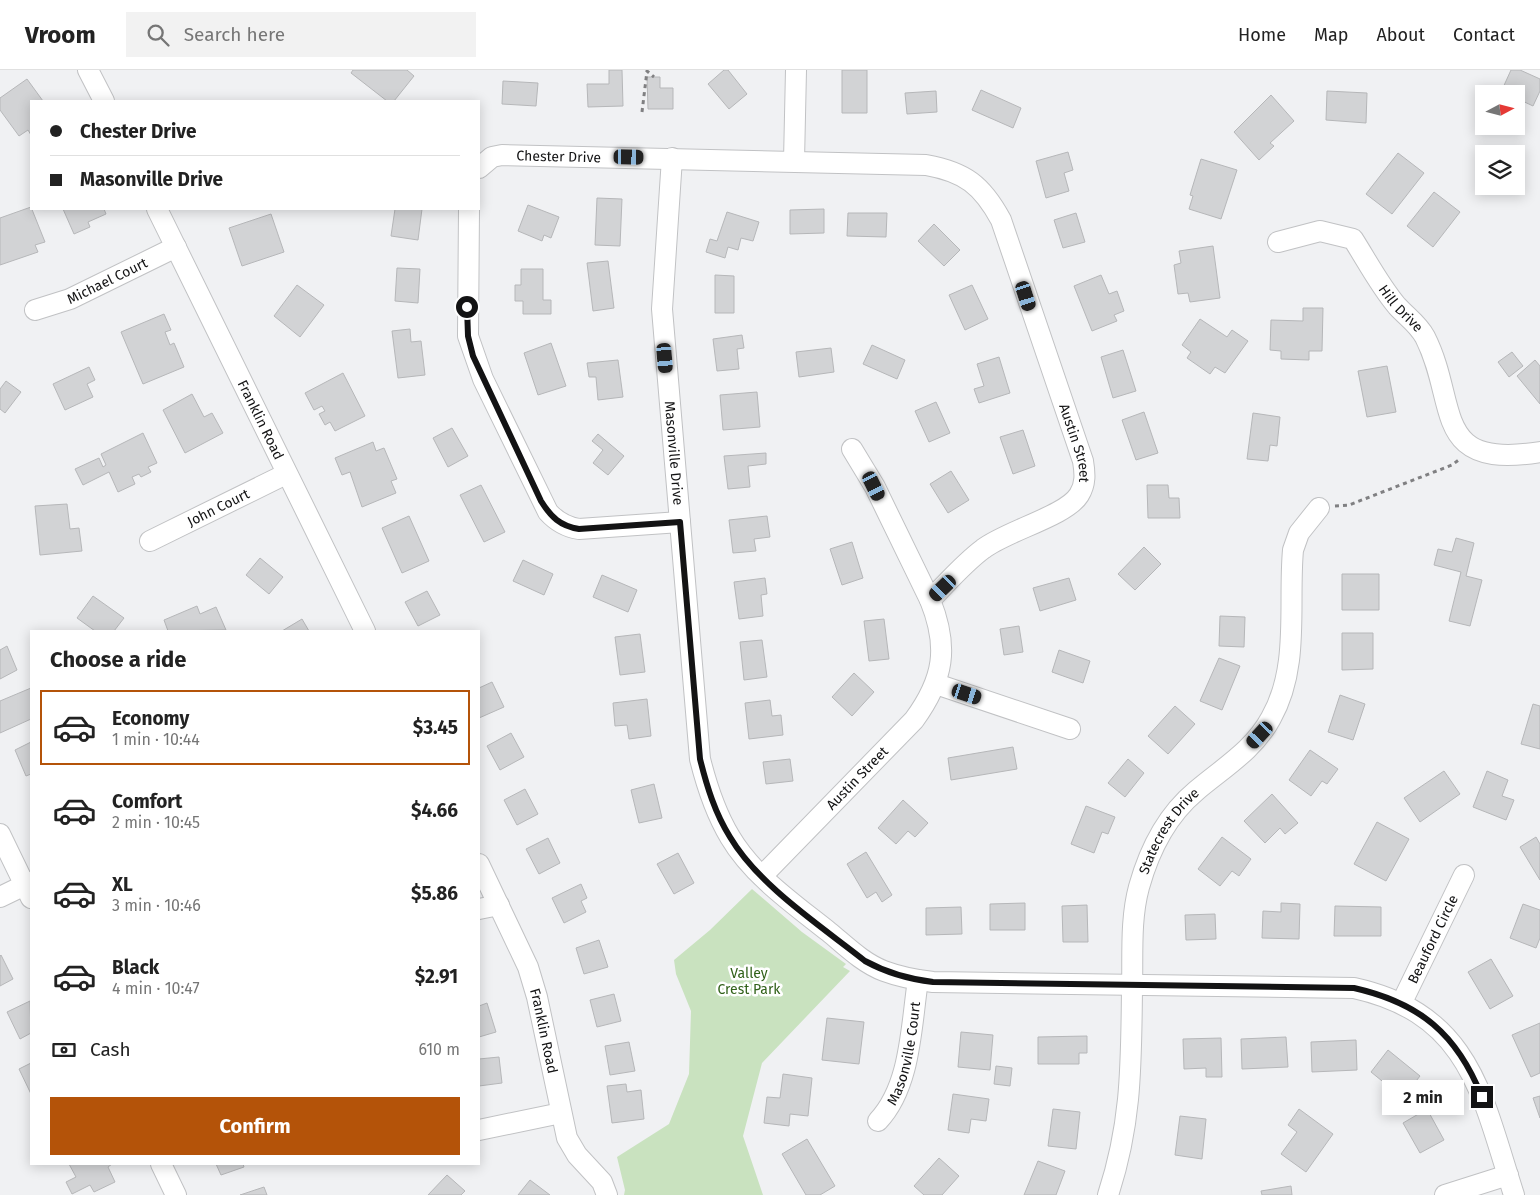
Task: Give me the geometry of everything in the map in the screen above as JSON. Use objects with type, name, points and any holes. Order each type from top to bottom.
[{"type":"street","points":[[88,70],[103,100]]},
{"type":"street","points":[[672,158],[794,161],[796,70]]},
{"type":"street","name":"Chester Drive","points":[[480,167],[492,157],[502,154],[672,158]]},
{"type":"street","name":"Masonville Drive","points":[[672,158],[662,309],[700,759],[704,777],[718,816],[731,839],[762,876],[865,961],[884,971],[918,980],[1354,988],[1378,993],[1402,1002],[1425,1016],[1444,1032],[1460,1051],[1478,1088],[1514,1195]]},
{"type":"street","name":"Austin Street","points":[[762,876],[914,720],[927,702],[936,684],[941,662],[942,642],[939,622],[930,600],[981,550],[992,542],[1070,506],[1079,495],[1084,484],[1083,462],[1001,220],[980,189],[961,175],[926,165],[794,161]]},
{"type":"street","name":"Franklin Road","points":[[158,210],[364,630]]},
{"type":"street","points":[[469,210],[468,336],[483,379],[548,512],[556,521],[579,529],[680,522]]},
{"type":"street","name":"Hill Drive","points":[[1278,242],[1320,231],[1353,239],[1396,304],[1412,319],[1424,336],[1432,353],[1448,416],[1458,433],[1474,448]]},
{"type":"street","name":"Michael Court","points":[[35,310],[70,299],[176,247]]},
{"type":"street","points":[[1474,448],[1488,454],[1503,456],[1540,452]]},
{"type":"street","points":[[852,449],[874,486],[930,600]]},
{"type":"street","name":"John Court","points":[[150,541],[286,474]]},
{"type":"street","name":"Statecrest Drive","points":[[1108,1195],[1125,1133],[1130,1093],[1134,920],[1138,890],[1147,861],[1159,836],[1175,813],[1194,792],[1242,754],[1260,735],[1272,717],[1282,694],[1290,643],[1293,550],[1299,533],[1318,508]]},
{"type":"street","points":[[936,684],[1070,729]]},
{"type":"street","points":[[0,834],[29,888],[0,897]]},
{"type":"street","name":"Franklin Road","points":[[480,866],[528,967],[537,997],[560,1113],[567,1138],[577,1154],[602,1182],[607,1195]]},
{"type":"street","name":"Beauford Circle","points":[[1402,1002],[1464,875]]},
{"type":"street","points":[[480,909],[499,905]]},
{"type":"street","name":"Masonville Court","points":[[878,1121],[895,1099],[903,1080],[918,980]]},
{"type":"street","points":[[480,1130],[560,1113]]},
{"type":"street","points":[[161,1165],[176,1195]]},
{"type":"street","points":[[1445,1195],[1508,1175]]},
{"type":"path","points":[[642,112],[646,71],[654,77]]},
{"type":"path","points":[[1318,508],[1349,504],[1427,475],[1452,465],[1474,448]]},
{"type":"green space","name":"Valley Crest Park","points":[[752,889],[802,932],[846,964],[843,967],[850,971],[762,1063],[743,1136],[763,1195],[624,1195],[625,1190],[617,1157],[669,1124],[689,1074],[691,1011],[676,974],[674,960],[710,930]]},
{"type":"building","points":[[353,70],[407,70],[414,76],[395,100],[386,100],[351,73]]},
{"type":"building","points":[[609,70],[622,70],[623,106],[588,107],[587,84],[609,84]]},
{"type":"building","points":[[724,70],[728,70],[747,94],[729,109],[708,84]]},
{"type":"building","points":[[842,70],[867,70],[867,113],[842,113]]},
{"type":"building","points":[[1511,70],[1520,70],[1540,79],[1540,91],[1533,106],[1525,102],[1525,85],[1504,85]]},
{"type":"building","points":[[647,77],[660,77],[660,88],[673,88],[673,109],[648,109]]},
{"type":"building","points":[[27,79],[42,100],[30,100],[30,133],[28,130],[19,136],[0,110],[0,98]]},
{"type":"building","points":[[503,81],[538,83],[536,106],[502,104]]},
{"type":"building","points":[[981,90],[1021,108],[1013,128],[972,110]]},
{"type":"building","points":[[936,91],[937,112],[907,114],[905,93]]},
{"type":"building","points":[[1327,91],[1367,93],[1366,123],[1326,120]]},
{"type":"building","points":[[1271,95],[1294,121],[1270,143],[1274,146],[1259,160],[1234,132]]},
{"type":"building","points":[[1068,152],[1073,170],[1064,173],[1069,191],[1046,198],[1036,161]]},
{"type":"building","points":[[1398,153],[1424,173],[1392,214],[1366,194]]},
{"type":"building","points":[[1201,159],[1237,170],[1221,219],[1189,209],[1193,196],[1190,195]]},
{"type":"building","points":[[1434,192],[1460,212],[1433,247],[1407,226]]},
{"type":"building","points":[[597,198],[622,199],[620,246],[595,245]]},
{"type":"building","points":[[528,205],[559,217],[551,238],[544,235],[542,241],[518,231]]},
{"type":"building","points":[[30,207],[45,242],[35,245],[38,252],[0,265],[0,218]]},
{"type":"building","points":[[824,209],[824,233],[790,234],[790,210]]},
{"type":"building","points":[[63,210],[104,210],[106,214],[88,222],[90,227],[74,234]]},
{"type":"building","points":[[395,210],[422,210],[418,240],[391,236]]},
{"type":"building","points":[[727,212],[759,222],[753,241],[741,238],[738,250],[728,247],[725,258],[706,252],[710,239],[717,241]]},
{"type":"building","points":[[848,213],[887,213],[886,237],[847,236]]},
{"type":"building","points":[[1076,213],[1085,242],[1063,248],[1054,220]]},
{"type":"building","points":[[271,214],[284,252],[242,266],[229,228]]},
{"type":"building","points":[[934,224],[960,250],[944,266],[918,241]]},
{"type":"building","points":[[1213,246],[1220,298],[1190,302],[1188,293],[1178,294],[1174,265],[1181,263],[1179,251]]},
{"type":"building","points":[[608,261],[614,308],[593,311],[587,263]]},
{"type":"building","points":[[397,268],[420,269],[418,303],[395,301]]},
{"type":"building","points":[[521,269],[543,269],[543,300],[551,300],[551,314],[523,314],[523,301],[515,301],[515,285],[521,285]]},
{"type":"building","points":[[715,275],[734,276],[734,313],[715,313]]},
{"type":"building","points":[[1101,275],[1109,294],[1117,291],[1124,311],[1114,315],[1117,321],[1092,331],[1074,286]]},
{"type":"building","points":[[297,285],[324,305],[300,337],[274,316]]},
{"type":"building","points":[[972,285],[988,319],[965,330],[949,295]]},
{"type":"building","points":[[1303,308],[1323,308],[1322,351],[1309,351],[1309,360],[1281,359],[1281,351],[1270,350],[1271,320],[1303,321]]},
{"type":"building","points":[[164,314],[171,330],[165,332],[170,345],[174,343],[184,367],[143,384],[121,332]]},
{"type":"building","points":[[1200,319],[1227,337],[1232,330],[1248,341],[1225,373],[1215,367],[1210,374],[1187,358],[1191,352],[1182,345]]},
{"type":"building","points":[[410,329],[411,342],[421,341],[425,375],[398,378],[392,331]]},
{"type":"building","points":[[742,335],[744,348],[737,349],[739,369],[717,371],[713,339]]},
{"type":"building","points":[[551,343],[566,386],[538,395],[524,353]]},
{"type":"building","points":[[872,345],[905,360],[897,379],[863,364]]},
{"type":"building","points":[[831,348],[834,372],[799,377],[796,352]]},
{"type":"building","points":[[1123,350],[1136,391],[1113,398],[1101,357]]},
{"type":"building","points":[[1512,352],[1523,366],[1509,377],[1498,362]]},
{"type":"building","points":[[999,357],[1010,393],[979,403],[974,389],[984,386],[977,364]]},
{"type":"building","points":[[618,360],[623,397],[598,400],[596,377],[589,377],[587,363]]},
{"type":"building","points":[[1535,360],[1540,366],[1540,404],[1517,376]]},
{"type":"building","points":[[1387,366],[1396,412],[1367,417],[1358,371]]},
{"type":"building","points":[[89,367],[95,380],[87,384],[93,397],[65,410],[53,384]]},
{"type":"building","points":[[343,373],[365,416],[335,431],[330,422],[325,425],[319,414],[325,411],[322,406],[314,410],[305,393]]},
{"type":"building","points":[[6,381],[21,392],[5,413],[0,409],[0,389]]},
{"type":"building","points":[[757,392],[760,427],[723,430],[720,395]]},
{"type":"building","points":[[192,394],[204,417],[212,413],[223,433],[185,453],[163,410]]},
{"type":"building","points":[[936,402],[950,433],[929,442],[915,411]]},
{"type":"building","points":[[1144,412],[1158,453],[1136,460],[1122,420]]},
{"type":"building","points":[[1253,413],[1280,417],[1277,446],[1270,445],[1268,461],[1247,459]]},
{"type":"building","points":[[452,428],[468,456],[448,467],[433,438]]},
{"type":"building","points":[[1023,430],[1035,466],[1013,474],[1000,437]]},
{"type":"building","points":[[143,433],[157,463],[148,467],[151,472],[141,477],[139,474],[132,477],[135,484],[118,492],[109,472],[83,485],[75,469],[99,458],[103,467],[106,465],[101,454]]},
{"type":"building","points":[[598,434],[624,456],[608,475],[593,463],[603,450],[592,441]]},
{"type":"building","points":[[373,442],[376,451],[384,448],[397,479],[391,481],[396,493],[362,507],[350,472],[342,475],[335,458]]},
{"type":"building","points":[[766,453],[766,464],[748,466],[750,487],[728,489],[724,456]]},
{"type":"building","points":[[951,471],[969,500],[948,513],[930,484]]},
{"type":"building","points":[[481,485],[505,532],[484,542],[460,495]]},
{"type":"building","points":[[1147,485],[1168,485],[1169,498],[1179,498],[1180,518],[1148,518]]},
{"type":"building","points":[[67,504],[70,529],[79,528],[82,551],[40,555],[35,506]]},
{"type":"building","points":[[409,516],[429,561],[402,573],[382,528]]},
{"type":"building","points":[[767,516],[770,537],[754,539],[756,551],[733,553],[729,520]]},
{"type":"building","points":[[1456,538],[1474,543],[1466,576],[1482,580],[1470,626],[1449,621],[1461,572],[1434,565],[1438,549],[1452,552]]},
{"type":"building","points":[[852,542],[863,578],[842,585],[830,549]]},
{"type":"building","points":[[1144,547],[1161,564],[1135,590],[1118,574]]},
{"type":"building","points":[[260,558],[283,577],[269,594],[246,575]]},
{"type":"building","points":[[523,560],[553,574],[544,595],[513,581]]},
{"type":"building","points":[[1342,574],[1379,574],[1379,610],[1342,610]]},
{"type":"building","points":[[602,575],[637,590],[628,612],[593,597]]},
{"type":"building","points":[[765,578],[767,594],[761,595],[763,616],[739,619],[734,582]]},
{"type":"building","points":[[1069,578],[1076,600],[1040,611],[1033,588]]},
{"type":"building","points":[[427,591],[440,615],[418,626],[405,602]]},
{"type":"building","points":[[93,596],[124,618],[115,630],[94,630],[77,618]]},
{"type":"building","points":[[197,606],[200,614],[216,607],[226,630],[168,630],[164,620]]},
{"type":"building","points":[[1220,616],[1245,617],[1244,647],[1219,646]]},
{"type":"building","points":[[302,619],[308,630],[284,630]]},
{"type":"building","points":[[884,619],[889,659],[869,661],[864,621]]},
{"type":"building","points":[[1019,626],[1023,652],[1004,655],[1000,629]]},
{"type":"building","points":[[1342,633],[1373,633],[1373,669],[1342,670]]},
{"type":"building","points":[[640,634],[645,672],[620,675],[615,637]]},
{"type":"building","points":[[762,640],[767,677],[744,680],[740,642]]},
{"type":"building","points":[[7,646],[17,670],[0,679],[0,650]]},
{"type":"building","points":[[1059,650],[1090,661],[1083,683],[1052,672]]},
{"type":"building","points":[[1219,658],[1240,666],[1222,710],[1200,701]]},
{"type":"building","points":[[854,673],[874,692],[852,716],[832,697]]},
{"type":"building","points":[[492,682],[504,707],[480,718],[480,688]]},
{"type":"building","points":[[30,688],[30,719],[0,733],[0,701]]},
{"type":"building","points":[[1340,695],[1365,704],[1353,740],[1328,732]]},
{"type":"building","points":[[647,699],[651,736],[629,739],[627,725],[615,726],[613,703]]},
{"type":"building","points":[[770,700],[772,716],[781,715],[783,735],[749,739],[745,703]]},
{"type":"building","points":[[1533,704],[1540,706],[1540,749],[1521,744]]},
{"type":"building","points":[[1175,706],[1195,724],[1168,754],[1148,736]]},
{"type":"building","points":[[511,733],[524,757],[500,770],[487,746]]},
{"type":"building","points":[[30,742],[30,774],[26,776],[15,750]]},
{"type":"building","points":[[1013,747],[1017,769],[951,780],[948,758]]},
{"type":"building","points":[[1310,750],[1338,769],[1327,784],[1322,781],[1311,796],[1289,780]]},
{"type":"building","points":[[790,759],[793,781],[766,784],[763,762]]},
{"type":"building","points":[[1128,759],[1144,773],[1125,797],[1108,783]]},
{"type":"building","points":[[1444,771],[1460,794],[1420,822],[1404,798]]},
{"type":"building","points":[[1487,771],[1508,780],[1502,796],[1514,800],[1506,820],[1473,807]]},
{"type":"building","points":[[654,784],[662,818],[639,823],[631,790]]},
{"type":"building","points":[[525,789],[538,814],[517,825],[504,800]]},
{"type":"building","points":[[1272,794],[1298,823],[1285,834],[1280,828],[1265,843],[1244,821]]},
{"type":"building","points":[[903,800],[928,823],[915,837],[908,831],[896,844],[878,828]]},
{"type":"building","points":[[1086,806],[1115,817],[1108,834],[1102,832],[1094,853],[1071,844]]},
{"type":"building","points":[[1377,822],[1409,839],[1386,881],[1354,864]]},
{"type":"building","points":[[1222,837],[1251,859],[1239,876],[1232,871],[1220,886],[1198,869]]},
{"type":"building","points":[[1536,837],[1540,844],[1540,880],[1520,847]]},
{"type":"building","points":[[548,838],[560,863],[539,874],[526,849]]},
{"type":"building","points":[[866,852],[892,895],[882,902],[876,892],[867,898],[847,864]]},
{"type":"building","points":[[678,853],[694,883],[674,894],[657,864]]},
{"type":"building","points":[[581,884],[587,898],[581,901],[586,912],[564,923],[552,898]]},
{"type":"building","points":[[1025,903],[1025,930],[990,930],[990,904]]},
{"type":"building","points":[[1281,903],[1300,904],[1299,939],[1262,938],[1263,911],[1281,912]]},
{"type":"building","points":[[1523,904],[1540,910],[1540,938],[1536,948],[1510,938]]},
{"type":"building","points":[[1087,905],[1088,942],[1063,942],[1062,906]]},
{"type":"building","points":[[1335,906],[1381,907],[1381,936],[1334,936]]},
{"type":"building","points":[[961,907],[962,934],[926,935],[926,908]]},
{"type":"building","points":[[1215,914],[1216,939],[1186,940],[1185,915]]},
{"type":"building","points":[[599,940],[608,967],[584,974],[576,948]]},
{"type":"building","points":[[0,956],[13,979],[0,986]]},
{"type":"building","points":[[1491,959],[1513,996],[1490,1009],[1468,972]]},
{"type":"building","points":[[614,994],[621,1021],[597,1027],[590,1000]]},
{"type":"building","points":[[30,1001],[30,1034],[20,1039],[7,1012]]},
{"type":"building","points":[[487,1003],[496,1032],[480,1037],[480,1006]]},
{"type":"building","points":[[827,1018],[864,1022],[859,1064],[822,1060]]},
{"type":"building","points":[[1540,1023],[1540,1073],[1531,1077],[1512,1035]]},
{"type":"building","points":[[961,1032],[993,1035],[990,1070],[958,1067]]},
{"type":"building","points":[[1087,1036],[1087,1053],[1079,1053],[1079,1064],[1038,1064],[1038,1037]]},
{"type":"building","points":[[1286,1037],[1288,1067],[1242,1069],[1241,1039]]},
{"type":"building","points":[[1221,1038],[1222,1077],[1206,1077],[1206,1068],[1184,1069],[1183,1039]]},
{"type":"building","points":[[1356,1040],[1357,1070],[1312,1072],[1311,1042]]},
{"type":"building","points":[[629,1042],[635,1071],[610,1075],[605,1046]]},
{"type":"building","points":[[1388,1050],[1420,1076],[1403,1098],[1371,1072]]},
{"type":"building","points":[[499,1057],[502,1083],[480,1086],[480,1059]]},
{"type":"building","points":[[30,1064],[30,1092],[19,1069]]},
{"type":"building","points":[[996,1066],[1012,1068],[1010,1086],[994,1084]]},
{"type":"building","points":[[783,1074],[812,1078],[808,1116],[790,1114],[789,1126],[764,1123],[767,1097],[780,1098]]},
{"type":"building","points":[[626,1084],[627,1092],[641,1090],[644,1119],[612,1123],[607,1086]]},
{"type":"building","points":[[953,1094],[989,1099],[986,1121],[971,1119],[969,1133],[948,1130]]},
{"type":"building","points":[[1540,1096],[1540,1118],[1533,1098]]},
{"type":"building","points":[[1053,1109],[1080,1112],[1076,1149],[1048,1146]]},
{"type":"building","points":[[1299,1109],[1333,1134],[1306,1172],[1281,1154],[1297,1132],[1288,1125]]},
{"type":"building","points":[[1427,1109],[1444,1140],[1420,1153],[1403,1123]]},
{"type":"building","points":[[1180,1116],[1206,1119],[1202,1159],[1175,1155]]},
{"type":"building","points":[[807,1139],[835,1186],[820,1195],[806,1195],[782,1154]]},
{"type":"building","points":[[939,1158],[959,1176],[942,1195],[924,1195],[914,1186]]},
{"type":"building","points":[[1038,1161],[1065,1171],[1056,1195],[1024,1195]]},
{"type":"building","points":[[70,1165],[111,1165],[108,1167],[115,1182],[94,1192],[90,1185],[72,1194],[66,1182],[76,1177]]},
{"type":"building","points":[[216,1165],[243,1165],[244,1167],[221,1175]]},
{"type":"building","points":[[447,1175],[465,1191],[461,1195],[428,1195]]},
{"type":"building","points":[[530,1180],[550,1195],[518,1195]]},
{"type":"building","points":[[1291,1186],[1292,1195],[1262,1195],[1261,1191]]},
{"type":"building","points":[[264,1187],[267,1195],[240,1195]]},
{"type":"route","points":[[467,307],[466,321],[473,356],[541,501],[556,521],[579,529],[680,522],[700,759],[718,816],[731,839],[762,876],[865,961],[884,971],[906,978],[933,982],[1304,986],[1354,988],[1378,993],[1402,1002],[1425,1016],[1444,1032],[1460,1051],[1473,1074],[1482,1097]]}]
